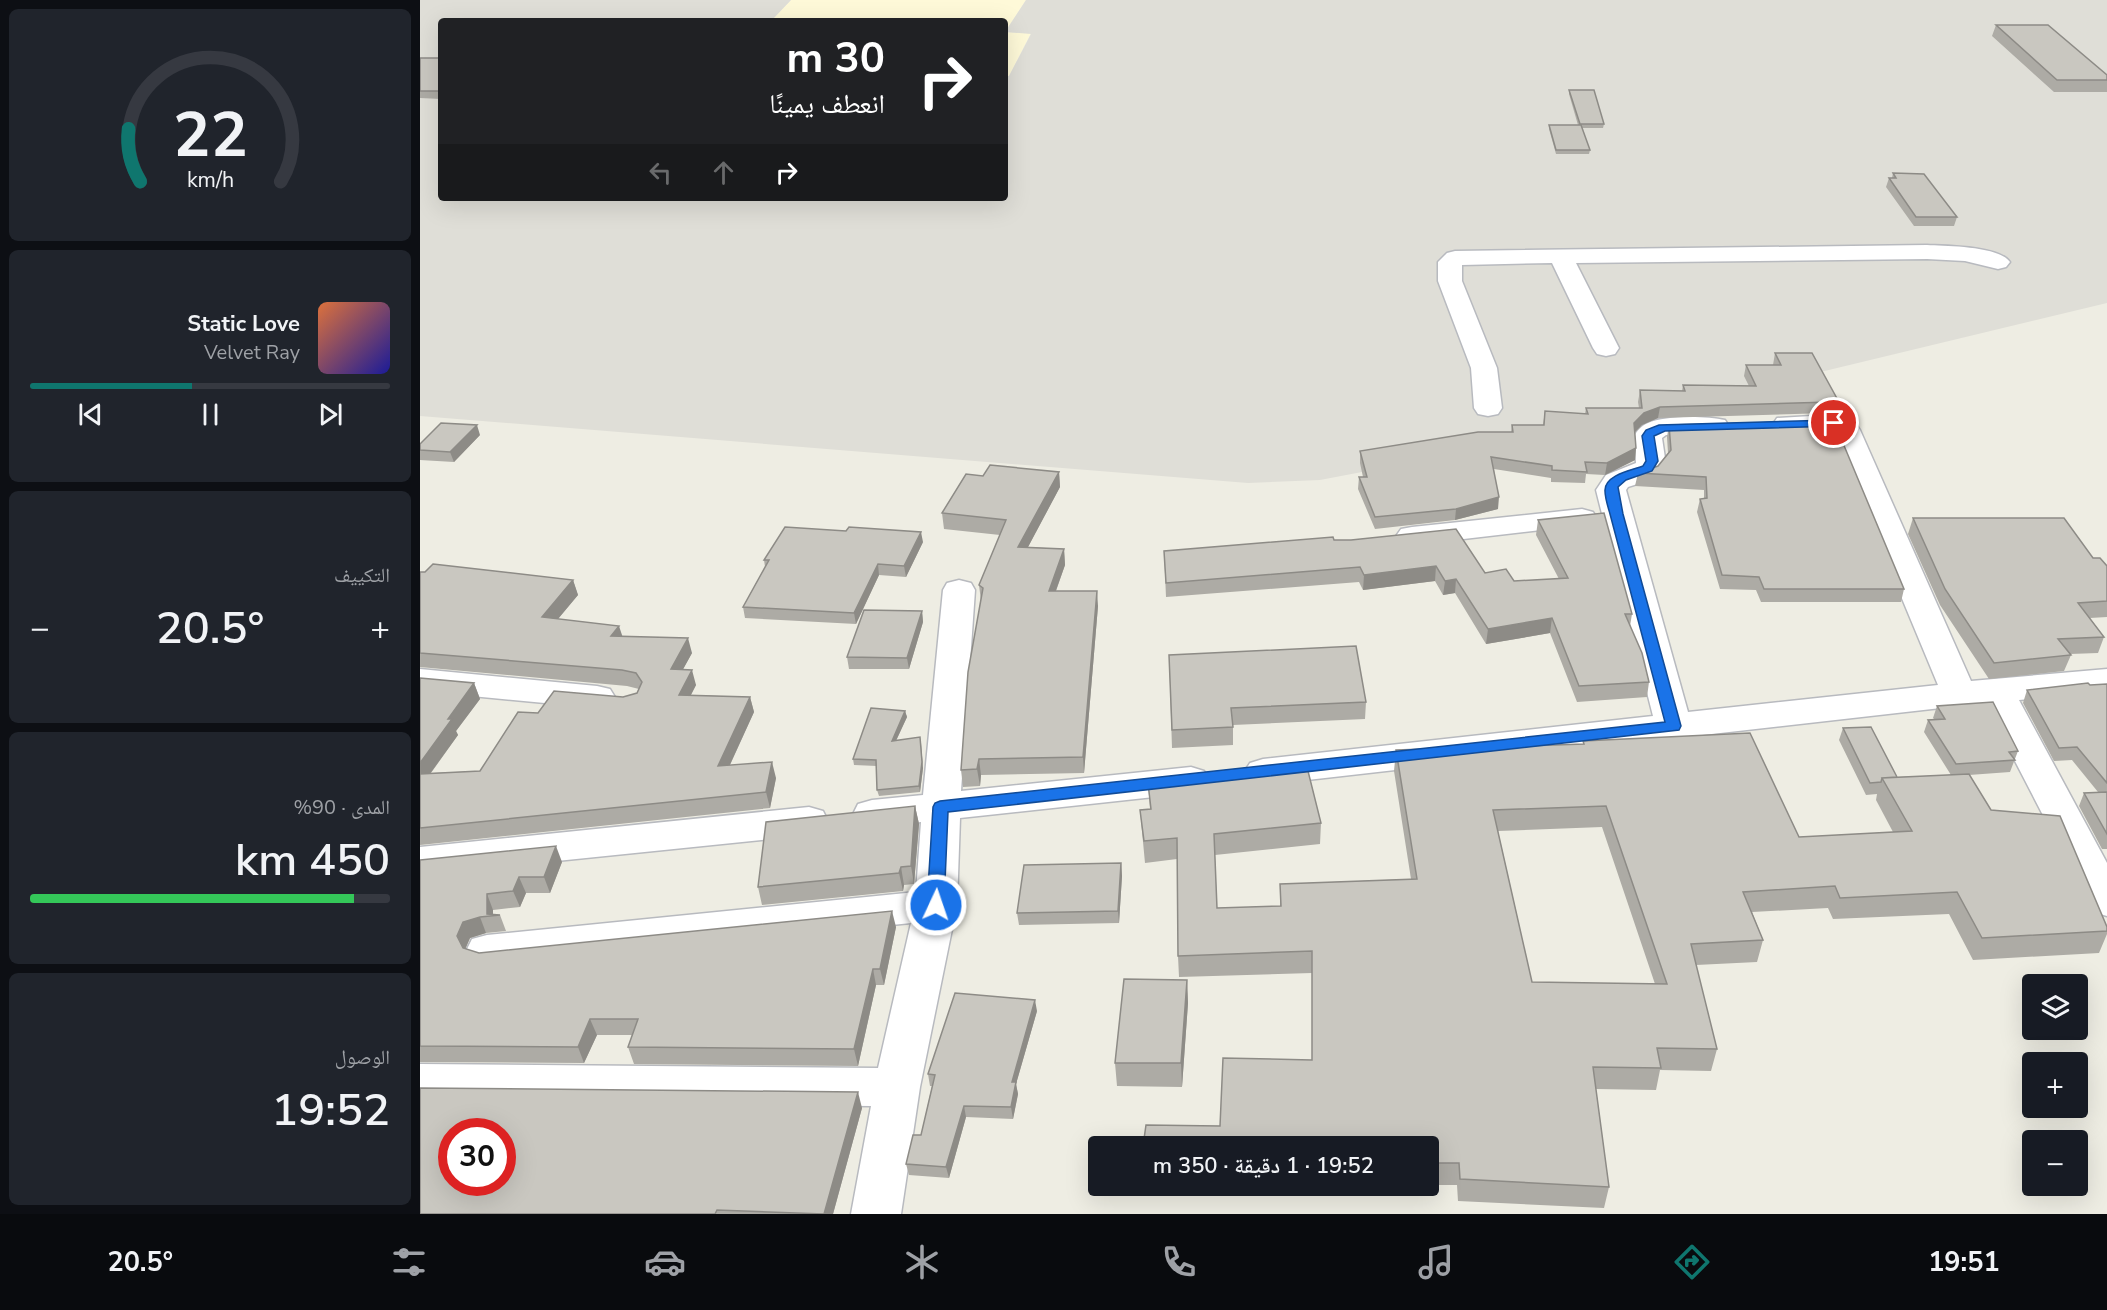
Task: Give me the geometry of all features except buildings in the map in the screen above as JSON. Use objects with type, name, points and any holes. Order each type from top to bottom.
[{"type":"street","points":[[1488,408],[1484,368],[1449,281],[1450,262],[1455,258],[1727,253],[1930,253],[1982,256],[1998,262]]},
{"type":"street","points":[[1561,257],[1606,348]]},
{"type":"street","points":[[1674,726],[1611,490],[1612,485],[1622,478],[1643,472],[1651,465],[1648,436],[1650,432],[1663,427],[1828,423],[1846,430],[1959,694]]},
{"type":"street","points":[[1385,539],[1616,514]]},
{"type":"street","points":[[876,1214],[897,1087],[936,905],[940,807],[958,590]]},
{"type":"street","points":[[420,680],[627,699]]},
{"type":"street","points":[[420,861],[1228,776],[1959,694],[2107,680]]},
{"type":"street","points":[[1997,692],[2107,901]]},
{"type":"street","points":[[487,951],[936,905]]},
{"type":"street","points":[[420,1083],[897,1087]]},
{"type":"shaded area","points":[[420,0],[791,0],[774,18],[438,18],[438,201],[1008,201],[1008,76],[1031,34],[1008,32],[1008,27],[1026,0],[2107,0],[2107,303],[1567,433],[1320,480],[1248,483],[420,416]]},
{"type":"shaded area","points":[[791,0],[1026,0],[1008,27],[1008,18],[774,18]]},
{"type":"shaded area","points":[[1008,32],[1031,33],[1009,76]]},
{"type":"route","points":[[936,905],[940,807],[1674,726],[1616,514],[1612,485],[1622,478],[1648,469],[1652,461],[1648,436],[1650,432],[1663,427],[1834,423]]}]
